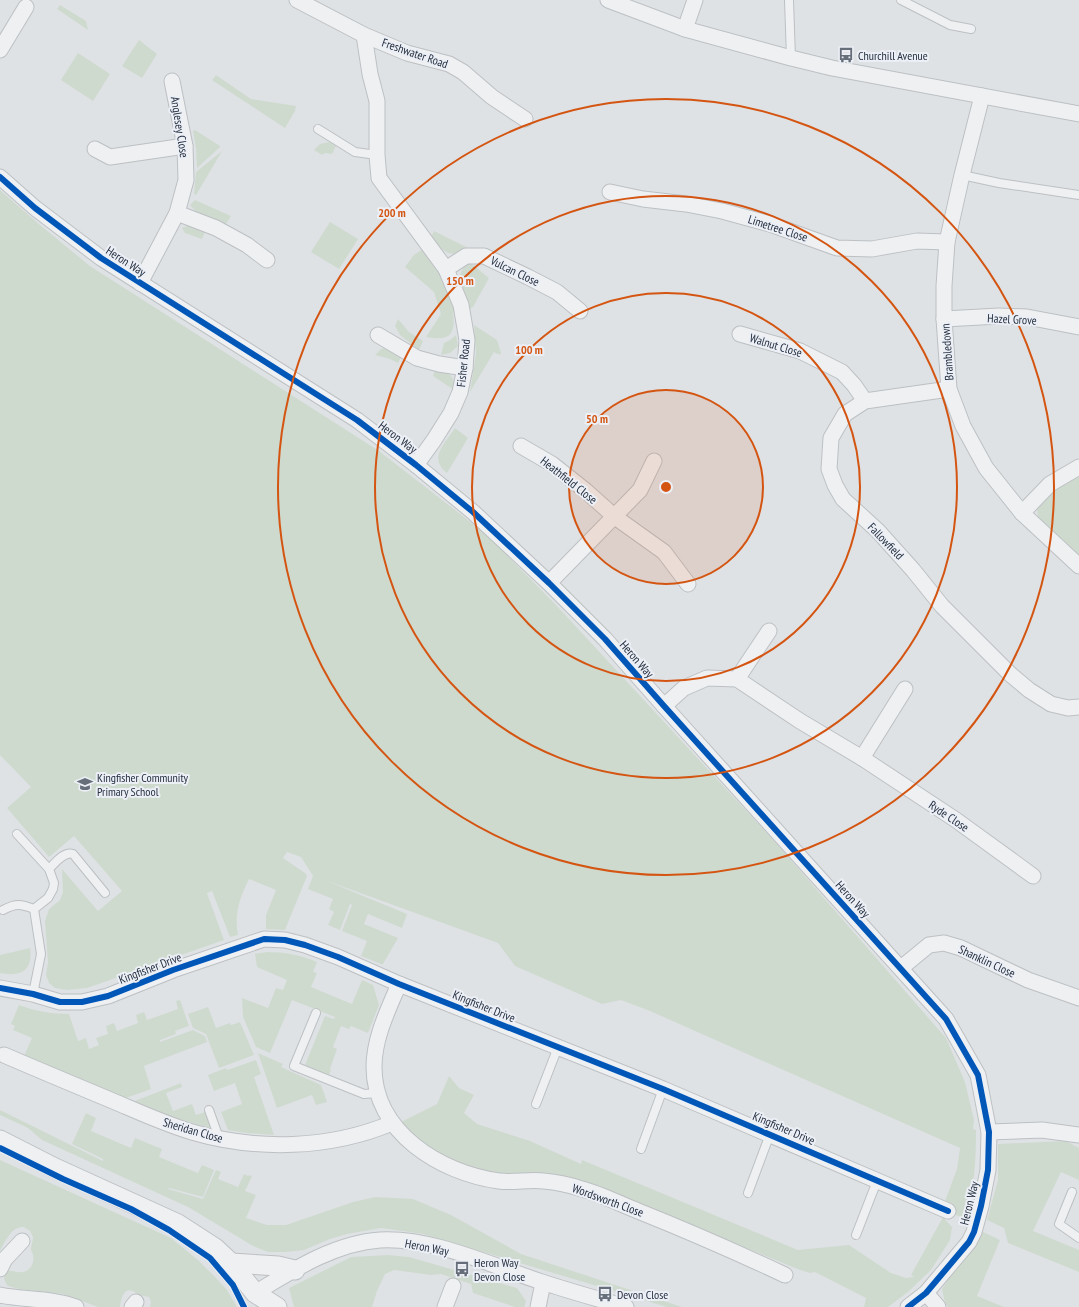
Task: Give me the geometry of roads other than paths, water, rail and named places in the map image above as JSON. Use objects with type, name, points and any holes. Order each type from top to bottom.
[{"type":"street","name":"Freshwater Road","points":[[297,0],[364,35],[407,53],[449,64],[464,72],[492,97],[525,119]]},
{"type":"street","points":[[608,0],[685,29],[790,58],[832,68],[1079,114]]},
{"type":"street","points":[[685,29],[695,0]]},
{"type":"street","points":[[0,50],[26,7]]},
{"type":"street","name":"Fisher Road","points":[[364,35],[370,74],[377,101],[377,155],[379,178],[446,269],[461,306],[466,340],[464,368],[460,392],[451,413],[416,465]]},
{"type":"street","name":"Anglesey Close","points":[[140,283],[177,213],[186,180],[185,146],[172,81]]},
{"type":"street","name":"Brambledown","points":[[982,96],[947,242],[944,286],[944,319],[949,389],[963,426],[986,468],[1022,513],[1079,566]]},
{"type":"street","points":[[95,149],[110,157],[185,146]]},
{"type":"street","name":"Heron Way","points":[[0,177],[35,208],[82,245],[357,420],[416,465],[473,512],[549,583],[605,639],[946,1019],[978,1075],[989,1132],[988,1170],[974,1232],[966,1245],[926,1293],[908,1307]]},
{"type":"street","name":"Limetree Close","points":[[610,192],[644,199],[686,204],[722,211],[770,224],[837,248],[872,249],[917,241],[947,242]]},
{"type":"street","points":[[177,213],[216,228],[247,245],[268,260]]},
{"type":"street","name":"Vulcan Close","points":[[446,269],[466,256],[484,256],[557,292],[580,311]]},
{"type":"street","name":"Hazel Grove","points":[[944,319],[999,316],[1027,317],[1079,327]]},
{"type":"street","name":"Walnut Close","points":[[740,334],[800,351],[842,372],[865,401]]},
{"type":"street","points":[[378,335],[417,358],[439,364],[464,368]]},
{"type":"street","name":"Fallowfield","points":[[949,389],[865,401],[845,414],[831,438],[829,469],[835,485],[843,499],[878,531],[913,570],[942,606],[1010,674],[1029,690],[1051,704],[1068,708],[1079,707]]},
{"type":"street","name":"Heathfield Close","points":[[521,446],[552,464],[586,491],[614,517],[664,552],[688,584]]},
{"type":"street","points":[[549,583],[640,490],[654,461]]},
{"type":"street","points":[[1022,513],[1050,484],[1079,468]]},
{"type":"street","points":[[664,706],[684,688],[707,678],[737,679],[769,631]]},
{"type":"street","name":"Ryde Close","points":[[737,679],[800,721],[862,758],[956,820],[1034,876]]},
{"type":"street","points":[[862,758],[905,689]]},
{"type":"street","name":"Kingfisher Drive","points":[[0,988],[34,994],[60,1002],[82,1002],[108,996],[173,970],[264,939],[285,940],[305,945],[663,1089],[948,1211]]},
{"type":"street","name":"Shanklin Close","points":[[901,968],[929,945],[944,943],[961,948],[1028,980],[1079,998]]},
{"type":"street","name":"Wordsworth Close","points":[[399,984],[379,1035],[374,1066],[377,1093],[392,1123],[418,1148],[442,1163],[470,1175],[499,1181],[544,1181],[582,1189],[703,1238],[785,1275]]},
{"type":"street","name":"Sheridan Close","points":[[4,1055],[162,1122],[193,1132],[219,1138],[288,1145],[348,1138],[392,1123]]},
{"type":"street","points":[[989,1132],[1042,1130],[1079,1135]]},
{"type":"street","points":[[0,1140],[55,1168],[178,1224],[215,1248],[231,1263],[256,1300],[277,1307]]},
{"type":"street","name":"Heron Way","points":[[256,1300],[295,1270],[311,1261],[346,1246],[380,1240],[416,1242],[448,1250],[543,1283],[626,1307]]},
{"type":"street","points":[[0,1268],[22,1241]]},
{"type":"street","points":[[231,1263],[278,1266],[295,1270]]},
{"type":"street","points":[[538,1307],[543,1283]]},
{"type":"street","points":[[445,1307],[453,1286]]},
{"type":"street","points":[[926,1293],[938,1307]]},
{"type":"street","points":[[0,1295],[50,1301],[76,1307]]},
{"type":"lane","points":[[789,0],[790,58]]},
{"type":"lane","points":[[901,0],[950,25],[971,29]]},
{"type":"lane","points":[[318,129],[355,152],[377,155]]},
{"type":"lane","points":[[962,175],[999,183],[1079,195]]},
{"type":"lane","points":[[17,834],[49,869],[54,883],[53,889],[48,898],[34,909]]},
{"type":"lane","points":[[49,869],[66,854],[73,854],[105,893]]},
{"type":"lane","points":[[3,910],[10,906],[20,904],[34,909]]},
{"type":"lane","points":[[34,909],[41,954],[34,994]]},
{"type":"lane","points":[[316,1013],[294,1066],[364,1094],[377,1093]]},
{"type":"lane","points":[[536,1104],[558,1047]]},
{"type":"lane","points":[[641,1148],[663,1089]]},
{"type":"lane","points":[[209,1110],[219,1138]]},
{"type":"lane","points":[[748,1193],[770,1134]]},
{"type":"lane","points":[[856,1235],[877,1180]]},
{"type":"lane","points":[[1072,1192],[1059,1224],[1079,1238]]},
{"type":"place","name":"Churchill Avenue","points":[[846,55]]},
{"type":"place","name":"Kingfisher Community Primary School","points":[[85,784]]},
{"type":"place","name":"Heron Way Devon Close","points":[[462,1269]]},
{"type":"place","name":"Devon Close","points":[[605,1294]]}]
